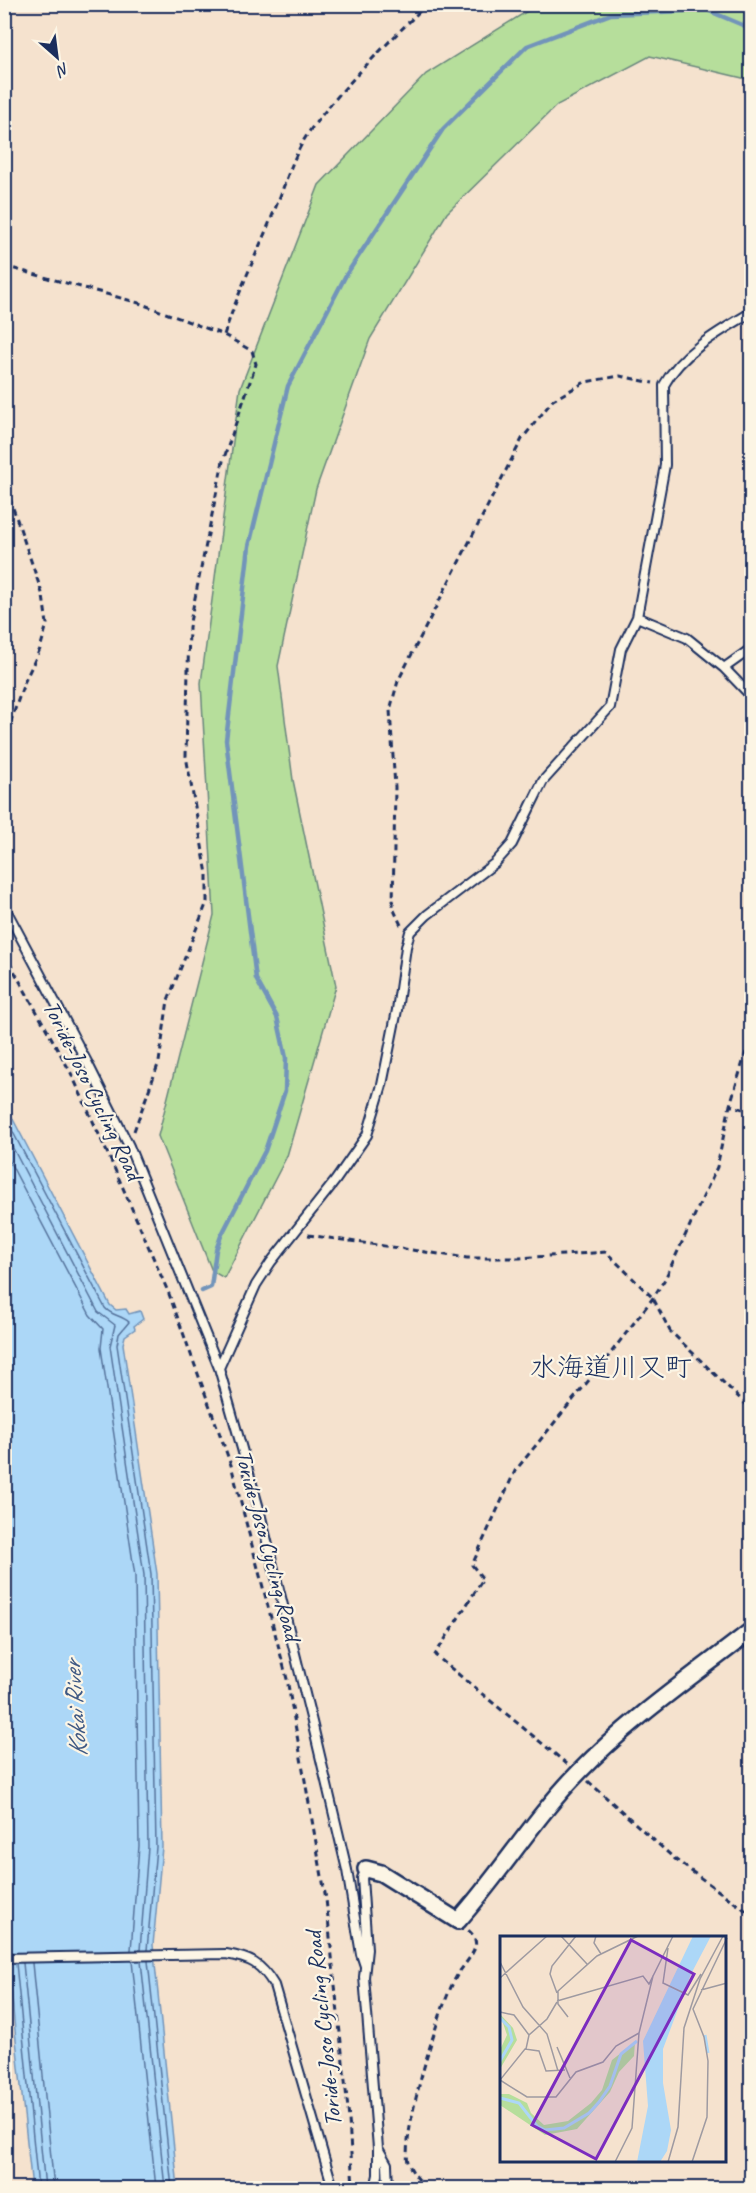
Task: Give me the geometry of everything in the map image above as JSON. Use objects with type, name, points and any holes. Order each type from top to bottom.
[{"type":"street","points":[[366,1869],[381,1873],[458,1921],[488,1888],[534,1824],[578,1773],[646,1712],[752,1630]]},
{"type":"lane","points":[[219,1368],[256,1285],[367,1135],[382,1085],[410,932],[427,915],[495,863],[512,844],[543,781],[610,707],[621,649],[637,617],[665,465],[664,385],[670,374],[697,347],[752,312]]},
{"type":"lane","points":[[637,617],[687,638],[724,668],[752,697]]},
{"type":"lane","points":[[724,668],[752,648]]},
{"type":"lane","points":[[4,906],[129,1146],[219,1368],[258,1504],[308,1704],[347,1870],[365,1966]]},
{"type":"lane","points":[[366,1869],[362,1878],[367,1949],[364,1977],[378,2148],[378,2175],[375,2188]]},
{"type":"lane","points":[[4,1958],[226,1954],[248,1959],[266,1970],[274,1985],[333,2188]]},
{"type":"lane","points":[[378,2148],[387,2164],[388,2188]]},
{"type":"path","points":[[224,335],[237,297],[292,164],[310,130],[360,72],[427,4]]},
{"type":"path","points":[[4,266],[139,303],[224,335],[252,351],[256,364],[223,460],[189,627],[186,756],[207,874],[207,902],[168,1000],[159,1062],[129,1146]]},
{"type":"path","points":[[408,940],[393,908],[394,787],[390,710],[398,681],[522,439],[553,400],[585,382],[620,376],[664,385]]},
{"type":"path","points":[[4,454],[4,462]]},
{"type":"path","points":[[4,478],[44,596],[47,624],[40,649],[24,683],[4,741]]},
{"type":"path","name":"Toride-Joso Cycling Road","points":[[4,953],[71,1073],[116,1173],[169,1294],[231,1465],[287,1679],[326,1899],[349,2119],[353,2188]]},
{"type":"path","points":[[752,1032],[730,1105],[717,1167],[683,1243],[653,1298],[515,1471],[472,1565],[483,1579],[435,1655],[578,1773],[676,1860],[752,1915]]},
{"type":"path","points":[[730,1105],[752,1112]]},
{"type":"path","points":[[295,1233],[467,1258],[520,1258],[606,1252],[653,1298],[670,1331],[752,1410]]},
{"type":"path","points":[[426,2188],[408,2161],[408,2139],[428,2053],[443,2005],[454,1980],[474,1950],[476,1943],[473,1935],[458,1921]]},
{"type":"green space","points":[[537,5],[751,5],[751,80],[650,56],[557,105],[447,213],[370,339],[316,489],[278,666],[293,780],[336,986],[287,1156],[224,1278],[212,1271],[158,1136],[214,915],[201,683],[240,389],[319,185],[426,74]]},
{"type":"water","name":"Kokai River","points":[[4,1102],[110,1305],[116,1310],[126,1309],[129,1314],[140,1311],[143,1319],[125,1336],[123,1344],[157,1574],[162,1847],[153,1945],[178,2188],[32,2188],[4,1903]]},
{"type":"waterway","points":[[202,1291],[211,1287],[216,1250],[221,1236],[265,1151],[285,1091],[286,1058],[277,1017],[256,979],[226,740],[249,546],[288,386],[346,275],[443,129],[527,46],[611,14],[707,10],[752,29]]},
{"type":"district","name":"水海道川又町","points":[[611,1367]]}]
